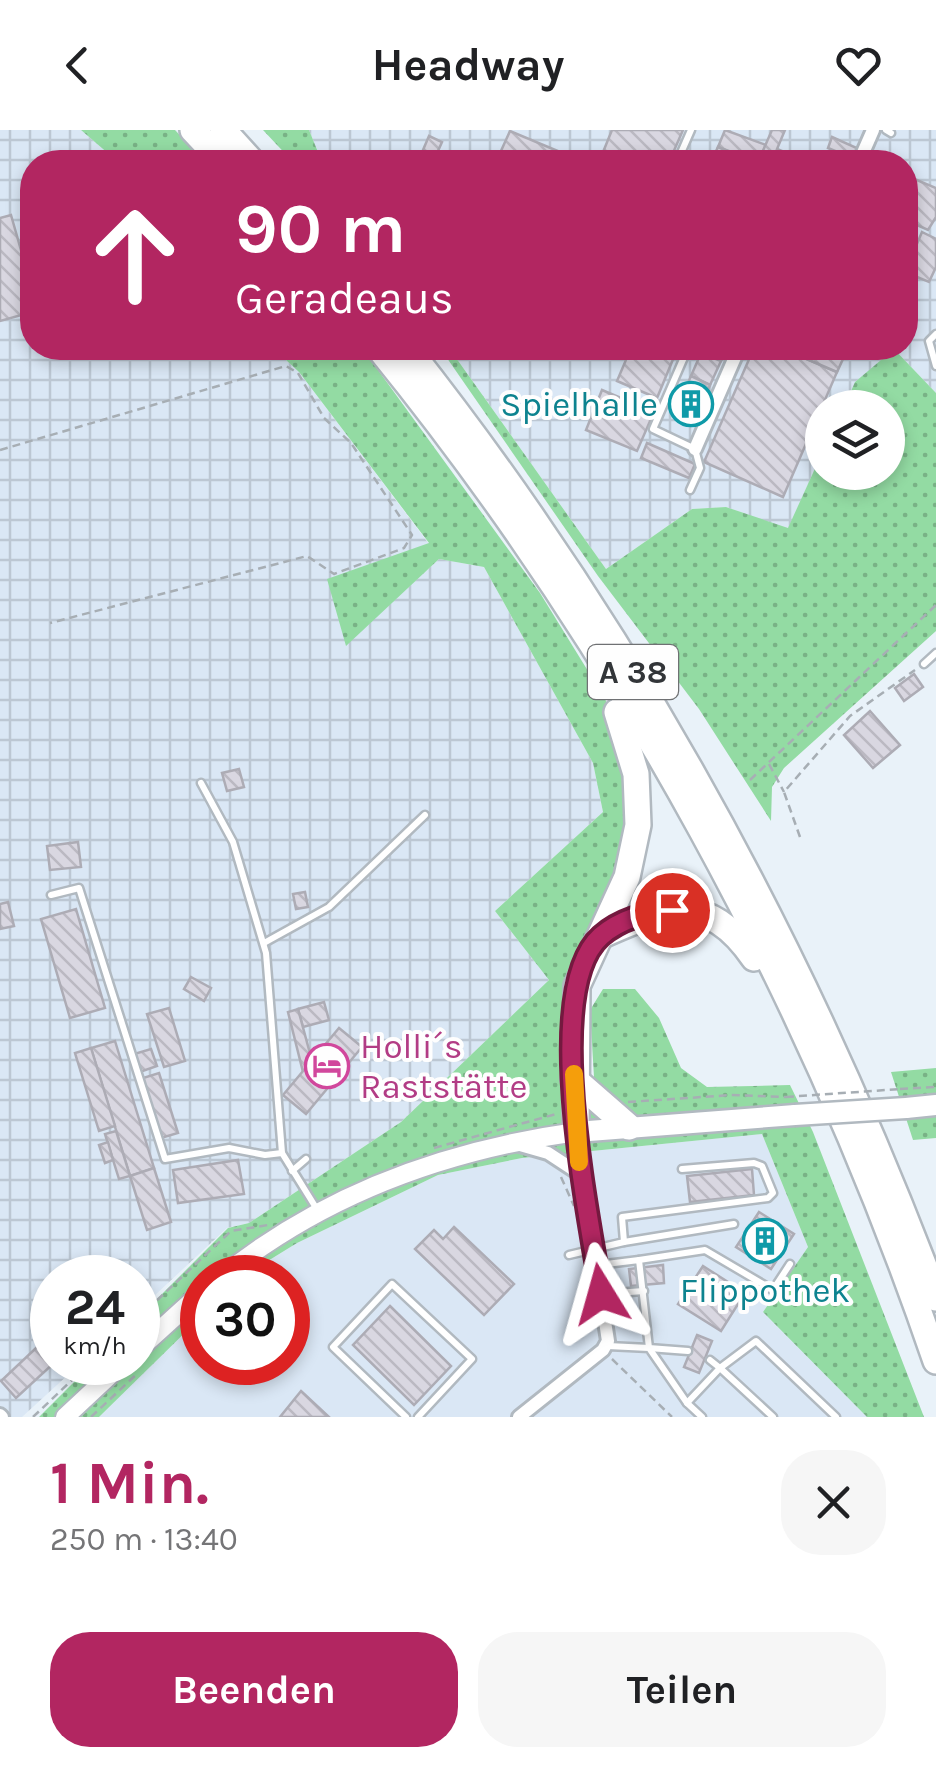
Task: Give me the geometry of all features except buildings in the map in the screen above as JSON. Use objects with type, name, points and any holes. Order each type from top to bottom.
[{"type":"highway","points":[[194,130],[212,150]]},
{"type":"highway","points":[[223,130],[241,150]]},
{"type":"highway","name":"A 38","points":[[389,360],[476,473],[610,678],[719,867],[776,979],[862,1168],[936,1362]]},
{"type":"highway","name":"A 38","points":[[416,360],[563,563],[727,836],[846,1076],[936,1298]]},
{"type":"highway","points":[[576,1132],[577,986],[632,859],[638,808],[633,758],[610,678]]},
{"type":"highway","points":[[602,935],[646,913],[696,913],[729,929],[776,979]]},
{"type":"highway","points":[[574,1078],[629,1127]]},
{"type":"main road","points":[[241,1255],[318,1212],[406,1173],[513,1143],[790,1106],[903,1098],[936,1106]]},
{"type":"main road","points":[[160,1330],[180,1312]]},
{"type":"main road","points":[[59,1416],[106,1385]]},
{"type":"street","points":[[695,449],[735,360]]},
{"type":"street","points":[[518,1417],[605,1348],[601,1294],[576,1132]]},
{"type":"street","points":[[513,1143],[548,1153],[580,1174]]},
{"type":"lane","points":[[936,334],[928,340],[936,366]]},
{"type":"lane","points":[[683,360],[653,430],[695,449],[700,468],[690,490]]},
{"type":"lane","points":[[924,664],[936,653]]},
{"type":"lane","points":[[201,783],[234,842],[264,943],[282,1154],[318,1212]]},
{"type":"lane","points":[[264,943],[329,907],[425,815]]},
{"type":"lane","points":[[51,895],[79,888],[164,1159],[229,1148],[265,1156],[282,1154]]},
{"type":"lane","points":[[292,1171],[306,1159]]},
{"type":"lane","points":[[624,1242],[622,1217],[768,1198],[773,1193],[762,1166],[754,1163],[682,1170]]},
{"type":"lane","points":[[596,1259],[624,1242],[734,1224]]},
{"type":"lane","points":[[570,1256],[639,1260],[705,1250],[774,1290],[790,1264]]},
{"type":"lane","points":[[639,1260],[649,1348],[687,1403],[702,1417]]},
{"type":"lane","points":[[406,1417],[332,1347],[392,1284],[472,1359],[418,1417]]},
{"type":"lane","points":[[601,1294],[644,1291]]},
{"type":"lane","points":[[687,1403],[720,1368],[756,1341],[836,1417]]},
{"type":"lane","points":[[605,1348],[688,1350]]},
{"type":"lane","points":[[710,1360],[773,1417]]},
{"type":"path","points":[[0,450],[286,366],[298,373],[324,418],[351,443],[412,536],[404,548],[334,574],[307,556],[50,623]]},
{"type":"path","points":[[750,780],[936,605]]},
{"type":"path","points":[[784,792],[850,716],[924,664]]},
{"type":"path","points":[[768,762],[800,837]]},
{"type":"path","points":[[790,1106],[903,1098],[936,1087]]},
{"type":"path","points":[[605,1348],[672,1417]]},
{"type":"path","points":[[33,1417],[67,1385]]},
{"type":"path","points":[[91,1417],[117,1385]]},
{"type":"path","points":[[45,1406],[59,1416]]},
{"type":"shaded area","points":[[0,130],[81,130],[104,150],[20,150],[20,360],[286,360],[429,544],[346,645],[439,559],[484,567],[593,763],[603,812],[495,911],[549,980],[401,1122],[249,1223],[227,1228],[198,1255],[180,1255],[180,1272],[160,1290],[160,1255],[30,1255],[30,1385],[57,1385],[22,1417],[0,1417]]},
{"type":"shaded area","points":[[309,130],[936,130],[936,393],[905,360],[918,360],[918,150],[317,150]]},
{"type":"shaded area","points":[[458,360],[882,360],[855,382],[851,390],[805,390],[805,490],[788,529],[726,507],[692,509],[606,569]]},
{"type":"shaded area","points":[[762,1134],[808,1247],[763,1312],[867,1417],[99,1417],[132,1385],[160,1385],[160,1357],[180,1338],[180,1385],[310,1385],[310,1255],[278,1255],[438,1175],[522,1158]]},
{"type":"green space","points":[[81,130],[175,130],[194,150],[104,150]]},
{"type":"green space","points":[[263,130],[309,130],[317,150],[282,150]]},
{"type":"green space","points":[[286,360],[371,360],[540,593],[604,697],[621,733],[630,842],[567,1004],[563,1079],[594,1077],[590,1010],[603,989],[635,989],[659,1018],[681,1068],[707,1087],[790,1085],[813,1132],[924,1417],[867,1417],[763,1312],[808,1247],[762,1134],[522,1158],[438,1175],[278,1255],[201,1255],[228,1228],[249,1223],[401,1122],[549,980],[495,911],[603,812],[593,763],[484,567],[439,559],[346,646],[327,579],[429,543]]},
{"type":"green space","points":[[448,360],[458,360],[606,569],[692,509],[726,507],[788,528],[805,490],[905,490],[905,390],[851,390],[855,382],[881,360],[904,360],[936,393],[936,631],[784,768],[772,787],[771,821],[699,709],[598,576]]},
{"type":"green space","points":[[936,1068],[936,1138],[913,1140],[891,1072]]},
{"type":"green space","points":[[180,1276],[180,1338],[160,1357],[160,1296]]},
{"type":"green space","points":[[71,1385],[132,1385],[99,1417],[39,1417]]},
{"type":"slow traffic","points":[[574,1074],[573,1115],[579,1162]]},
{"type":"place","name":"Spielhalle","points":[[691,404]]},
{"type":"place","name":"Holli´s Raststätte","points":[[327,1066]]},
{"type":"place","name":"Flippothek","points":[[765,1241]]},
{"type":"route","points":[[601,1294],[573,1115],[577,986],[588,956],[602,935],[634,917],[672,910]]}]
